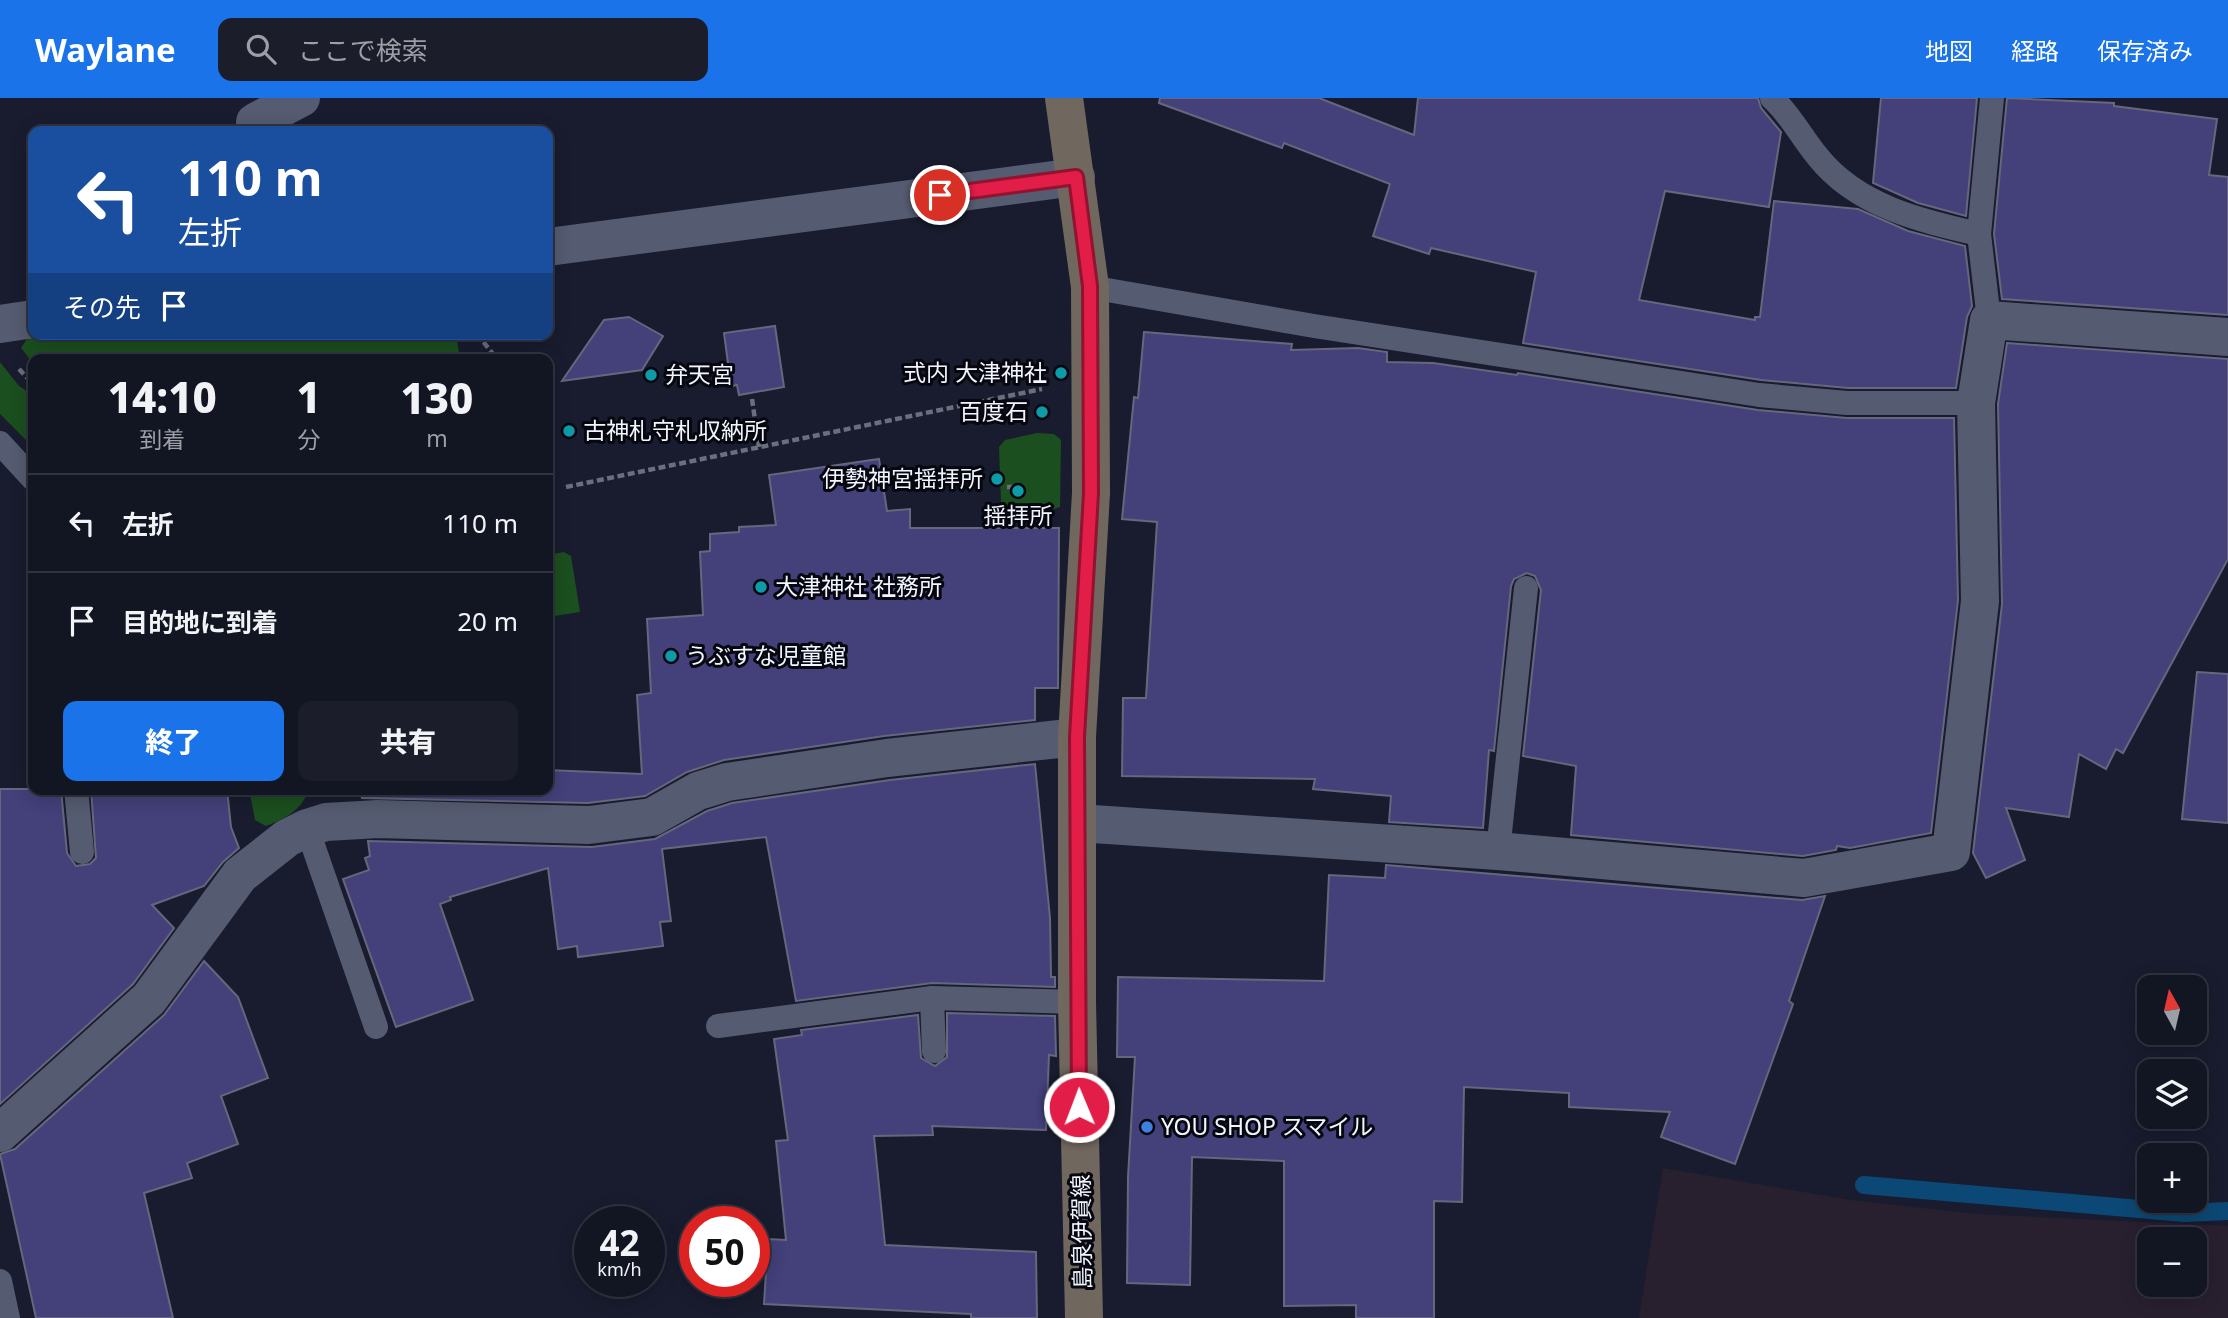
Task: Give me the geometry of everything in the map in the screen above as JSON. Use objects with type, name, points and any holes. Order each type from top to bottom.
[{"type":"main road","name":"島泉伊賀線","points":[[1063,98],[1090,286],[1091,493],[1077,737],[1077,1002],[1084,1318]]},
{"type":"street","points":[[255,126],[255,122],[301,98]]},
{"type":"street","points":[[553,246],[1076,177]]},
{"type":"street","points":[[0,324],[28,320]]},
{"type":"street","points":[[1077,823],[1498,851],[1804,877],[1951,852],[1980,601],[1976,403],[1989,320],[2228,337]]},
{"type":"street","points":[[0,1133],[149,999],[240,875],[287,838],[307,828],[326,822],[378,819],[589,825],[652,817],[698,791],[727,782],[887,758],[1077,737]]},
{"type":"lane","points":[[1772,98],[1785,109],[1818,158],[1852,190],[1893,210],[1979,234]]},
{"type":"lane","points":[[1989,320],[1979,234],[1992,98]]},
{"type":"lane","points":[[1090,286],[1314,326],[1759,395],[1847,403],[1976,403]]},
{"type":"lane","points":[[0,443],[28,474]]},
{"type":"lane","points":[[1498,851],[1526,588]]},
{"type":"lane","points":[[77,795],[82,852]]},
{"type":"lane","points":[[307,828],[376,1027]]},
{"type":"lane","points":[[932,998],[934,1051]]},
{"type":"lane","points":[[718,1026],[932,998],[1077,1002]]},
{"type":"lane","points":[[0,1281],[8,1318]]},
{"type":"path","points":[[482,340],[493,354]]},
{"type":"path","points":[[566,486],[1090,378]]},
{"type":"path","points":[[752,399],[759,447]]},
{"type":"path","points":[[1007,487],[1018,487]]},
{"type":"shaded area","points":[[1663,1168],[1850,1200],[1976,1214],[2228,1226],[2228,1318],[1639,1318]]},
{"type":"green space","points":[[28,338],[28,340],[457,340],[459,354],[28,354],[28,357],[21,348]]},
{"type":"green space","points":[[0,362],[19,386],[28,392],[28,442],[0,414]]},
{"type":"green space","points":[[1037,433],[1054,434],[1061,440],[1060,507],[1048,511],[1006,511],[1001,502],[999,447],[1005,440]]},
{"type":"green space","points":[[564,552],[571,556],[580,612],[553,616],[553,554]]},
{"type":"green space","points":[[250,795],[306,795],[302,803],[280,820],[266,826],[255,820]]},
{"type":"building","points":[[1160,98],[1319,98],[1414,135],[1418,98],[1758,98],[1761,108],[1781,132],[1769,207],[1665,191],[1639,300],[1755,320],[1755,317],[1760,317],[1774,201],[1858,209],[1908,231],[1965,246],[1972,306],[1967,317],[1956,388],[1848,388],[1761,380],[1523,343],[1536,272],[1431,248],[1429,254],[1373,236],[1390,184],[1284,143],[1282,148],[1159,103]]},
{"type":"building","points":[[1881,98],[1977,98],[1966,216],[1918,203],[1873,183]]},
{"type":"building","points":[[2007,98],[2114,103],[2114,106],[2217,119],[2209,175],[2228,177],[2228,315],[2002,299],[1994,234]]},
{"type":"building","points":[[629,317],[663,336],[642,370],[562,381],[604,320]]},
{"type":"building","points":[[775,326],[784,387],[739,395],[737,385],[731,386],[724,333]]},
{"type":"building","points":[[1144,332],[1292,344],[1291,350],[1358,348],[1387,352],[1387,362],[1433,363],[1517,375],[1518,373],[1758,410],[1847,418],[1954,418],[1958,600],[1931,833],[1850,848],[1837,846],[1836,850],[1803,856],[1571,835],[1576,766],[1523,756],[1541,590],[1535,576],[1527,573],[1514,579],[1511,586],[1494,751],[1489,750],[1483,828],[1389,822],[1391,796],[1313,789],[1315,779],[1122,776],[1123,698],[1146,698],[1157,522],[1122,519],[1134,397],[1138,398]]},
{"type":"building","points":[[2007,343],[2228,359],[2228,559],[2123,753],[2116,749],[2106,769],[2079,754],[2069,817],[2006,808],[2025,860],[1986,878],[1973,853],[2002,604],[1998,404]]},
{"type":"building","points":[[879,459],[887,511],[910,509],[910,528],[1059,528],[1058,688],[1035,688],[1035,720],[884,736],[724,760],[687,772],[645,796],[588,803],[362,798],[362,795],[553,795],[553,770],[642,774],[637,695],[651,693],[647,619],[703,615],[700,552],[710,551],[710,534],[739,532],[739,527],[776,525],[769,475]]},
{"type":"building","points":[[2197,672],[2228,674],[2228,823],[2182,819]]},
{"type":"building","points":[[1035,764],[1050,918],[1051,977],[1055,977],[1055,987],[932,983],[796,1001],[766,837],[662,849],[671,921],[660,922],[663,946],[578,957],[577,946],[558,949],[548,868],[450,897],[451,900],[440,904],[473,1000],[396,1027],[343,879],[369,870],[365,858],[370,856],[368,841],[592,847],[655,839],[707,811],[732,803],[890,780]]},
{"type":"building","points":[[0,789],[28,789],[28,795],[62,795],[67,853],[76,866],[90,864],[96,858],[91,795],[228,795],[231,827],[239,848],[223,862],[204,886],[152,905],[174,928],[133,984],[0,1104]]},
{"type":"building","points":[[1386,865],[1802,900],[1825,896],[1789,1001],[1793,1004],[1735,1164],[1661,1137],[1670,1112],[1569,1107],[1569,1093],[1464,1087],[1462,1202],[1434,1201],[1434,1318],[1356,1318],[1356,1305],[1284,1306],[1284,1161],[1192,1157],[1190,1285],[1127,1283],[1128,1177],[1135,1057],[1117,1057],[1118,977],[1324,981],[1329,875],[1385,878]]},
{"type":"building","points":[[204,961],[238,997],[268,1078],[221,1096],[238,1144],[187,1163],[192,1178],[144,1193],[173,1318],[36,1318],[0,1154],[15,1149],[164,1015]]},
{"type":"building","points":[[947,1013],[1055,1016],[1056,1056],[1049,1055],[1046,1130],[932,1126],[933,1135],[874,1136],[885,1245],[1036,1252],[1037,1318],[971,1318],[971,1314],[764,1304],[764,1297],[770,1297],[770,1239],[786,1240],[776,1141],[788,1140],[774,1039],[802,1035],[801,1030],[918,1015],[921,1058],[935,1066],[947,1057]]},
{"type":"waterway","points":[[1864,1185],[2185,1213],[2228,1211]]},
{"type":"place","name":"式内 大津神社","points":[[1061,373]]},
{"type":"place","name":"弁天宮","points":[[651,375]]},
{"type":"place","name":"百度石","points":[[1042,412]]},
{"type":"place","name":"古神札守札収納所","points":[[569,431]]},
{"type":"place","name":"伊勢神宮揺拝所","points":[[997,479]]},
{"type":"place","name":"揺拝所","points":[[1018,491]]},
{"type":"place","name":"大津神社 社務所","points":[[761,587]]},
{"type":"place","name":"うぶすな児童館","points":[[671,656]]},
{"type":"place","name":"YOU SHOP スマイル","points":[[1147,1127]]},
{"type":"route","points":[[940,195],[1076,177],[1090,286],[1091,493],[1077,737],[1079,1107]]}]
